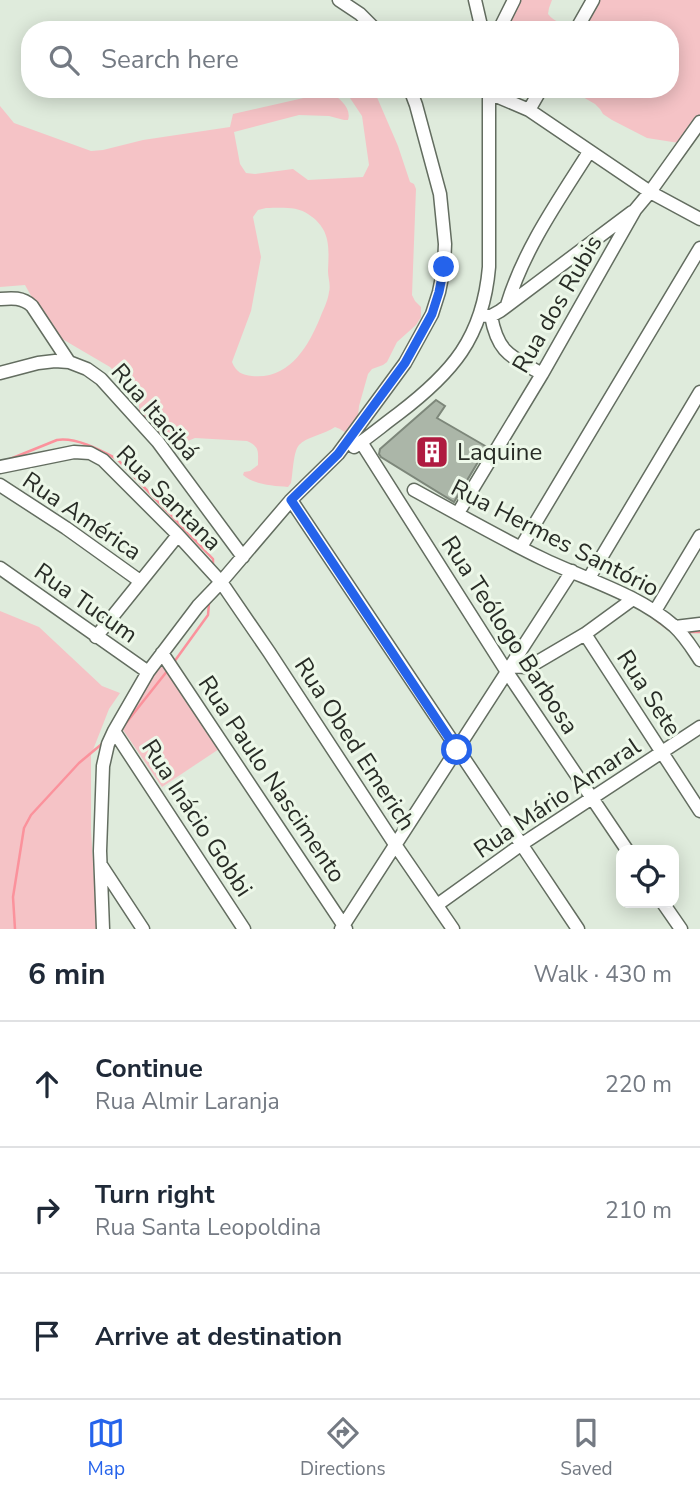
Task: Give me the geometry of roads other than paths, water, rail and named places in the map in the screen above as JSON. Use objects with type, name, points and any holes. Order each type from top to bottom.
[{"type":"street","points":[[339,0],[367,21]]},
{"type":"street","points":[[475,0],[480,21]]},
{"type":"street","points":[[504,21],[514,0]]},
{"type":"street","points":[[581,21],[593,0]]},
{"type":"street","points":[[103,929],[103,766],[114,731],[148,672],[198,606],[291,500],[338,454],[405,363],[432,314],[444,267],[445,244],[440,194],[413,98]]},
{"type":"street","points":[[489,98],[489,267],[486,315],[508,355],[542,374]]},
{"type":"street","points":[[504,98],[529,110],[650,192],[700,219]]},
{"type":"street","points":[[529,110],[536,98]]},
{"type":"street","name":"Rua dos Rubis","points":[[458,513],[542,374],[635,210],[700,122]]},
{"type":"street","points":[[507,306],[519,273],[542,227],[589,152]]},
{"type":"street","points":[[338,454],[361,442],[419,398],[453,365],[486,315],[507,306],[635,210]]},
{"type":"street","points":[[586,246],[606,262]]},
{"type":"street","points":[[520,547],[700,248]]},
{"type":"street","points":[[0,299],[26,300],[69,362]]},
{"type":"street","points":[[0,373],[38,363],[69,362]]},
{"type":"street","name":"Rua Itacibá","points":[[69,362],[102,379],[117,394],[158,442],[243,557]]},
{"type":"street","points":[[589,578],[700,392]]},
{"type":"street","name":"Rua Teólogo Barbosa","points":[[361,442],[624,845]]},
{"type":"street","name":"Rua Santana","points":[[0,467],[74,452],[90,453],[103,460],[221,582]]},
{"type":"street","name":"Rua América","points":[[0,485],[140,581]]},
{"type":"street","name":"Rua Hermes Santório","points":[[414,490],[520,547],[634,598],[675,627],[700,660]]},
{"type":"street","points":[[291,500],[578,929]]},
{"type":"street","points":[[96,637],[178,535]]},
{"type":"street","points":[[655,611],[700,536]]},
{"type":"street","name":"Rua Tucum","points":[[0,568],[148,672]]},
{"type":"street","points":[[344,928],[572,571]]},
{"type":"street","name":"Rua Obed Emerich","points":[[221,582],[453,929]]},
{"type":"street","points":[[509,669],[534,664],[585,634],[634,598]]},
{"type":"street","points":[[675,627],[700,624]]},
{"type":"street","name":"Rua Sete","points":[[585,634],[700,811]]},
{"type":"street","name":"Rua Paulo Nascimento","points":[[162,653],[344,928]]},
{"type":"street","name":"Rua Mário Amaral","points":[[437,905],[522,844],[700,727]]},
{"type":"street","name":"Rua Inácio Gobbi","points":[[114,731],[244,929]]},
{"type":"street","points":[[101,865],[143,929]]},
{"type":"street","points":[[666,908],[681,929]]},
{"type":"waterway","points":[[10,459],[57,440],[72,440],[110,455],[117,459],[213,559],[213,565]]},
{"type":"waterway","points":[[174,662],[208,615],[209,603]]},
{"type":"waterway","points":[[648,614],[668,629]]},
{"type":"waterway","points":[[688,632],[700,632]]},
{"type":"waterway","points":[[122,728],[168,670]]},
{"type":"waterway","points":[[15,929],[13,897],[24,828],[31,815],[79,763],[103,743]]},
{"type":"place","name":"Laquine","points":[[432,452]]}]
